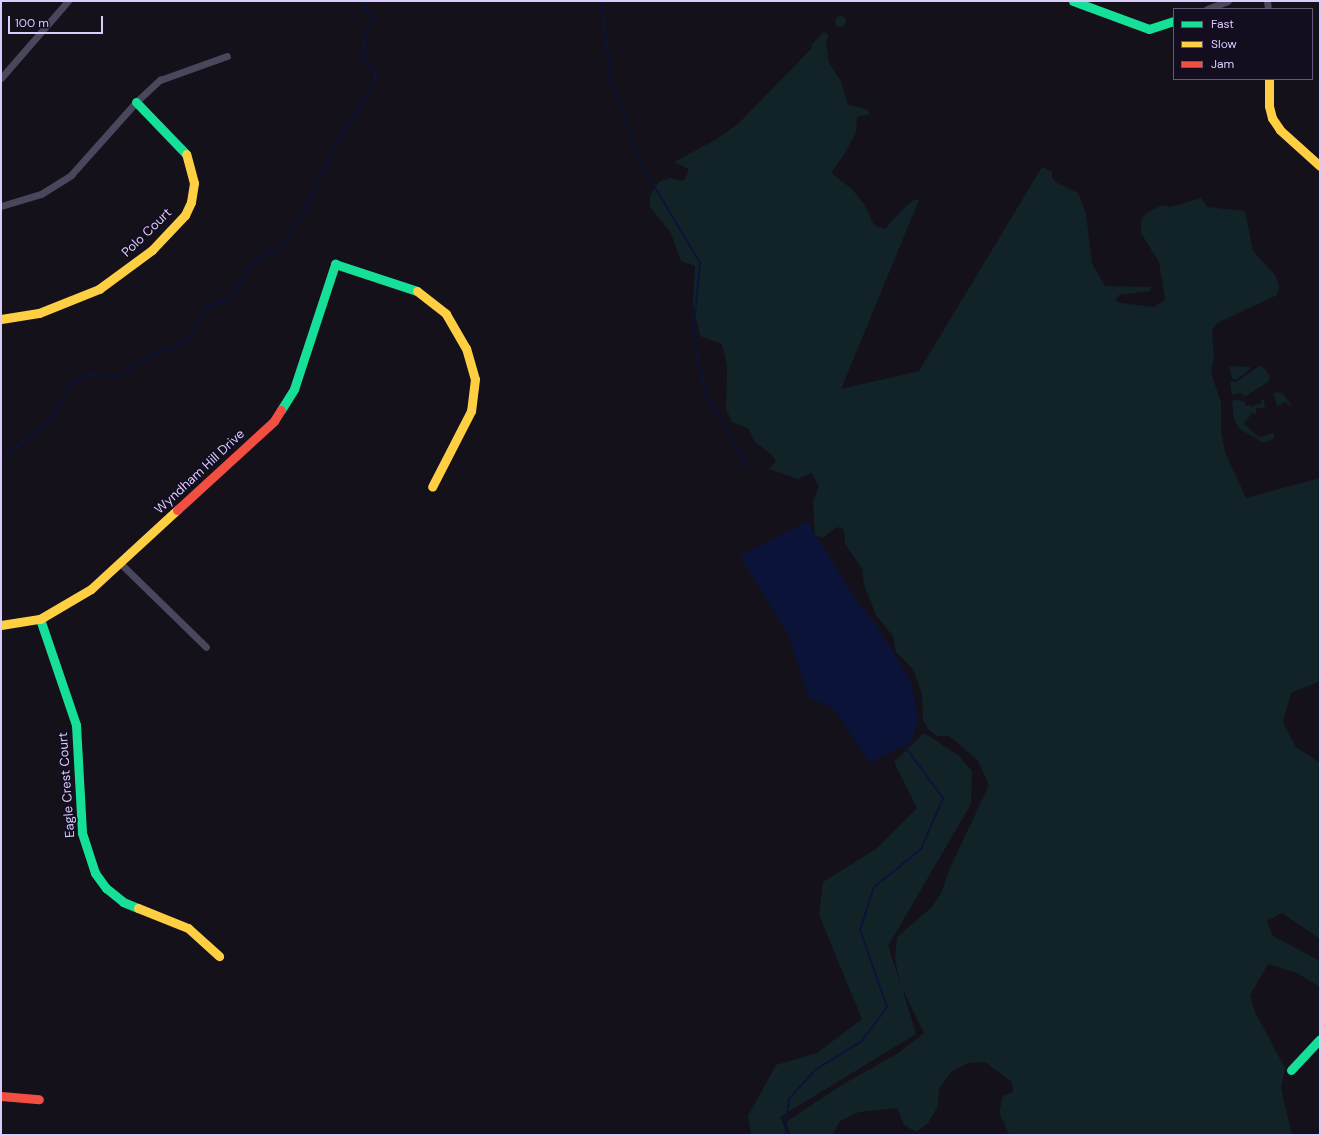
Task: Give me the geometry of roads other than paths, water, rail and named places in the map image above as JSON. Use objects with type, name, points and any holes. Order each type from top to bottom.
[{"type":"street","points":[[1,78],[68,1]]},
{"type":"street","points":[[1073,1],[1149,29],[1173,21]]},
{"type":"street","points":[[1210,8],[1228,1]]},
{"type":"street","points":[[1,206],[41,194],[71,175],[151,86],[169,75],[227,56]]},
{"type":"street","points":[[1269,80],[1268,106],[1272,118],[1293,143],[1320,166]]},
{"type":"street","name":"Polo Court","points":[[1,319],[39,313],[99,289],[152,250],[185,215],[191,202],[194,183],[192,169],[186,154],[136,102]]},
{"type":"street","name":"Wyndham Hill Drive","points":[[1,625],[40,619],[80,597],[120,563],[274,421],[285,406],[294,389],[335,264],[405,285],[422,293],[446,314],[466,348],[475,379],[471,411],[432,487]]},
{"type":"street","points":[[120,563],[206,647]]},
{"type":"street","name":"Eagle Crest Court","points":[[40,619],[76,725],[82,833],[95,873],[106,888],[122,902],[188,928],[200,936],[219,956]]},
{"type":"street","points":[[1291,1070],[1320,1038]]},
{"type":"street","points":[[1,1096],[39,1099]]},
{"type":"water","points":[[807,521],[855,598],[878,628],[911,681],[918,719],[912,741],[870,763],[833,708],[808,697],[789,636],[740,556]]},
{"type":"waterway","points":[[4,457],[51,420],[70,385],[90,375],[118,376],[150,356],[186,342],[207,307],[230,299],[252,263],[281,247],[301,217],[335,147],[375,82],[375,70],[363,62],[365,32],[374,18],[363,7],[367,1]]},
{"type":"waterway","points":[[601,1],[611,80],[640,162],[700,263],[693,336],[706,395],[749,467]]},
{"type":"waterway","points":[[785,1135],[789,1099],[815,1070],[862,1041],[887,1007],[860,930],[874,887],[921,849],[943,798],[903,744]]}]
